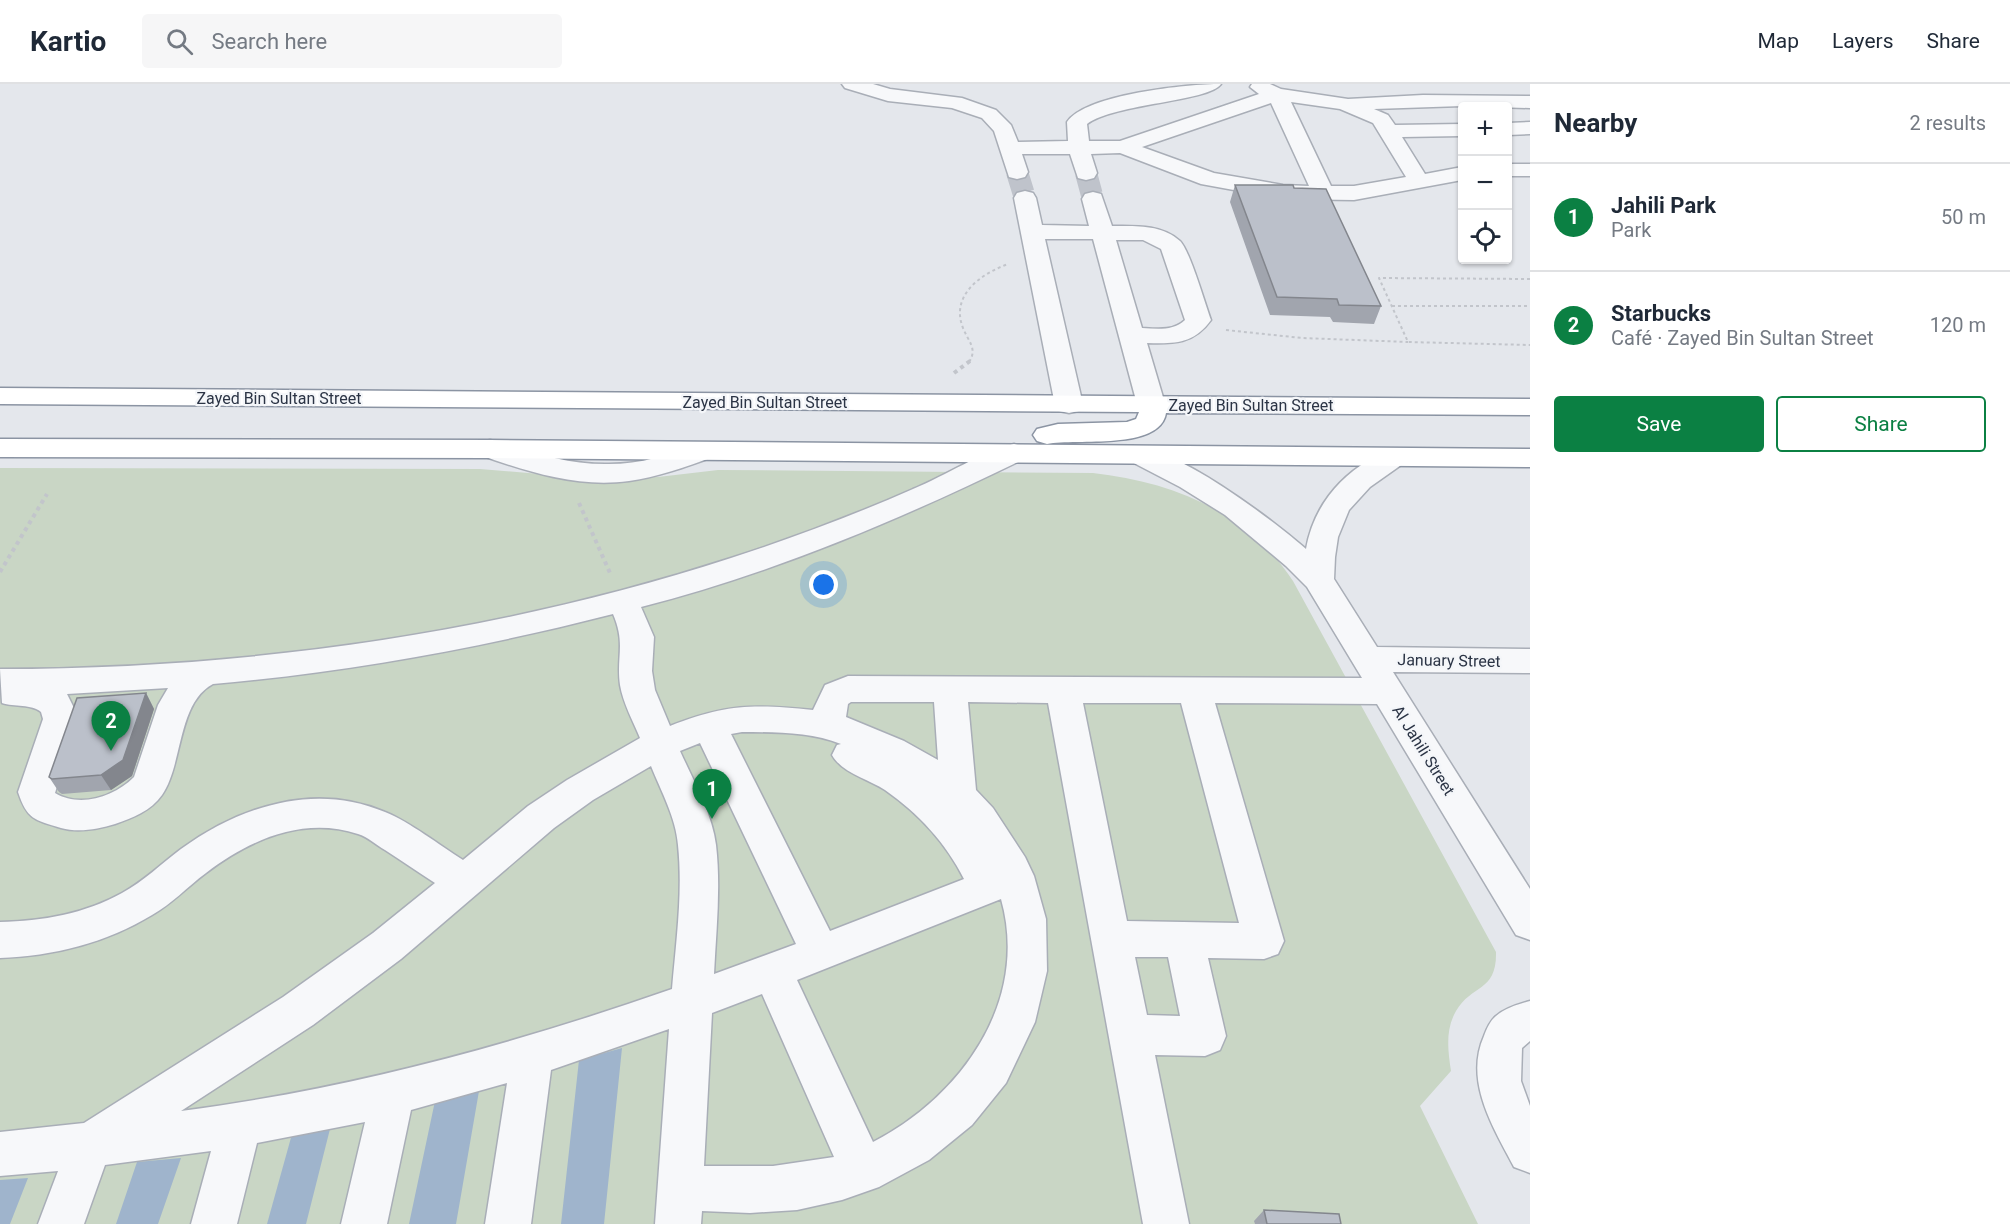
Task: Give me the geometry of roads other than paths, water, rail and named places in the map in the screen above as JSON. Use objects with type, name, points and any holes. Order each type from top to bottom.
[{"type":"highway","name":"Zayed Bin Sultan Street","points":[[0,396],[1530,407]]},
{"type":"highway","points":[[1014,453],[1036,440],[1064,431],[1139,428],[1150,421],[1153,410],[1151,404]]},
{"type":"highway","points":[[0,448],[490,449],[1530,458]]},
{"type":"street","points":[[852,84],[888,94],[955,102],[989,114],[1004,129],[1017,172]]},
{"type":"street","points":[[930,84],[955,102]]},
{"type":"street","points":[[1115,105],[1131,84]]},
{"type":"street","points":[[1086,172],[1079,149],[1077,122],[1085,113],[1115,105],[1193,91],[1211,84]]},
{"type":"street","points":[[1253,84],[1277,94],[1344,104],[1423,101],[1530,102]]},
{"type":"street","points":[[1011,148],[1122,147],[1277,94]]},
{"type":"street","points":[[1277,94],[1323,193]]},
{"type":"street","points":[[1344,104],[1380,119],[1419,181]]},
{"type":"street","points":[[1512,129],[1530,128]]},
{"type":"street","points":[[1389,131],[1458,130]]},
{"type":"street","points":[[1122,147],[1209,178],[1283,192],[1354,193],[1458,175]]},
{"type":"street","points":[[1512,170],[1530,170]]},
{"type":"street","points":[[1024,198],[1069,405]]},
{"type":"street","points":[[1093,199],[1151,404]]},
{"type":"street","points":[[1032,231],[1154,235],[1172,246],[1198,313],[1198,320],[1195,326],[1178,334],[1132,335]]},
{"type":"street","points":[[490,449],[566,472],[605,475],[651,468],[703,451]]},
{"type":"street","points":[[0,682],[115,679],[325,660],[428,644],[528,624],[712,576],[823,537],[925,496],[1014,453]]},
{"type":"street","name":"Al Jahili Street","points":[[1140,455],[1218,495],[1255,520],[1288,548],[1318,579],[1530,922]]},
{"type":"street","points":[[1318,579],[1319,552],[1325,528],[1336,506],[1351,487],[1371,470],[1394,457]]},
{"type":"street","points":[[622,601],[638,642],[634,672],[638,690],[690,818],[697,843],[699,900],[679,1206],[726,1191],[773,1189],[819,1182],[863,1171],[905,1150],[942,1125],[973,1093],[998,1060],[1014,1023],[1025,986],[1028,957],[1026,911],[1001,881],[973,856],[953,827],[929,802],[902,782],[846,753],[795,741],[713,733]]},
{"type":"street","name":"January Street","points":[[1368,659],[1530,661]]},
{"type":"street","points":[[0,694],[44,696],[54,701],[60,709],[60,719],[36,792],[40,803],[55,813],[103,812],[124,807],[142,794],[149,785],[180,694],[194,679],[206,672]]},
{"type":"street","points":[[828,725],[831,700],[840,691],[950,689],[1388,691]]},
{"type":"street","points":[[950,689],[958,796]]},
{"type":"street","points":[[1064,690],[1166,1224]]},
{"type":"street","points":[[1111,939],[1264,941],[1194,690]]},
{"type":"street","points":[[61,1224],[89,1146],[298,1011],[387,946],[541,818],[617,767],[660,744],[713,733],[742,719],[772,718],[828,725],[868,738],[905,756],[958,796],[981,820],[1001,881]]},
{"type":"street","points":[[713,733],[820,952]]},
{"type":"street","points":[[0,940],[64,934],[112,918],[156,893],[191,862],[225,838],[262,822],[300,813],[338,813],[371,822],[466,882]]},
{"type":"street","points":[[0,1154],[89,1146],[240,1125],[393,1094],[532,1056],[692,1001],[1001,881]]},
{"type":"street","points":[[1129,1035],[1205,1036],[1184,940]]},
{"type":"street","points":[[772,970],[863,1171]]},
{"type":"street","points":[[1530,1020],[1519,1023],[1505,1035],[1500,1055],[1499,1084],[1511,1116],[1530,1151]]},
{"type":"street","points":[[508,1224],[532,1056]]},
{"type":"street","points":[[364,1224],[393,1094]]},
{"type":"street","points":[[214,1224],[240,1125]]},
{"type":"water","points":[[622,1048],[604,1224],[561,1224],[579,1060]]},
{"type":"water","points":[[479,1091],[456,1224],[409,1224],[435,1101]]},
{"type":"water","points":[[331,1125],[306,1224],[267,1224],[292,1134]]},
{"type":"water","points":[[181,1158],[158,1224],[116,1224],[137,1162]]},
{"type":"water","points":[[28,1178],[10,1224],[0,1224],[0,1180]]},
{"type":"tunnel","points":[[1017,172],[1025,198]]},
{"type":"tunnel","points":[[1086,173],[1093,199]]},
{"type":"place","name":"Starbucks","points":[[111,751]]},
{"type":"place","name":"Jahili Park","points":[[712,819]]}]
